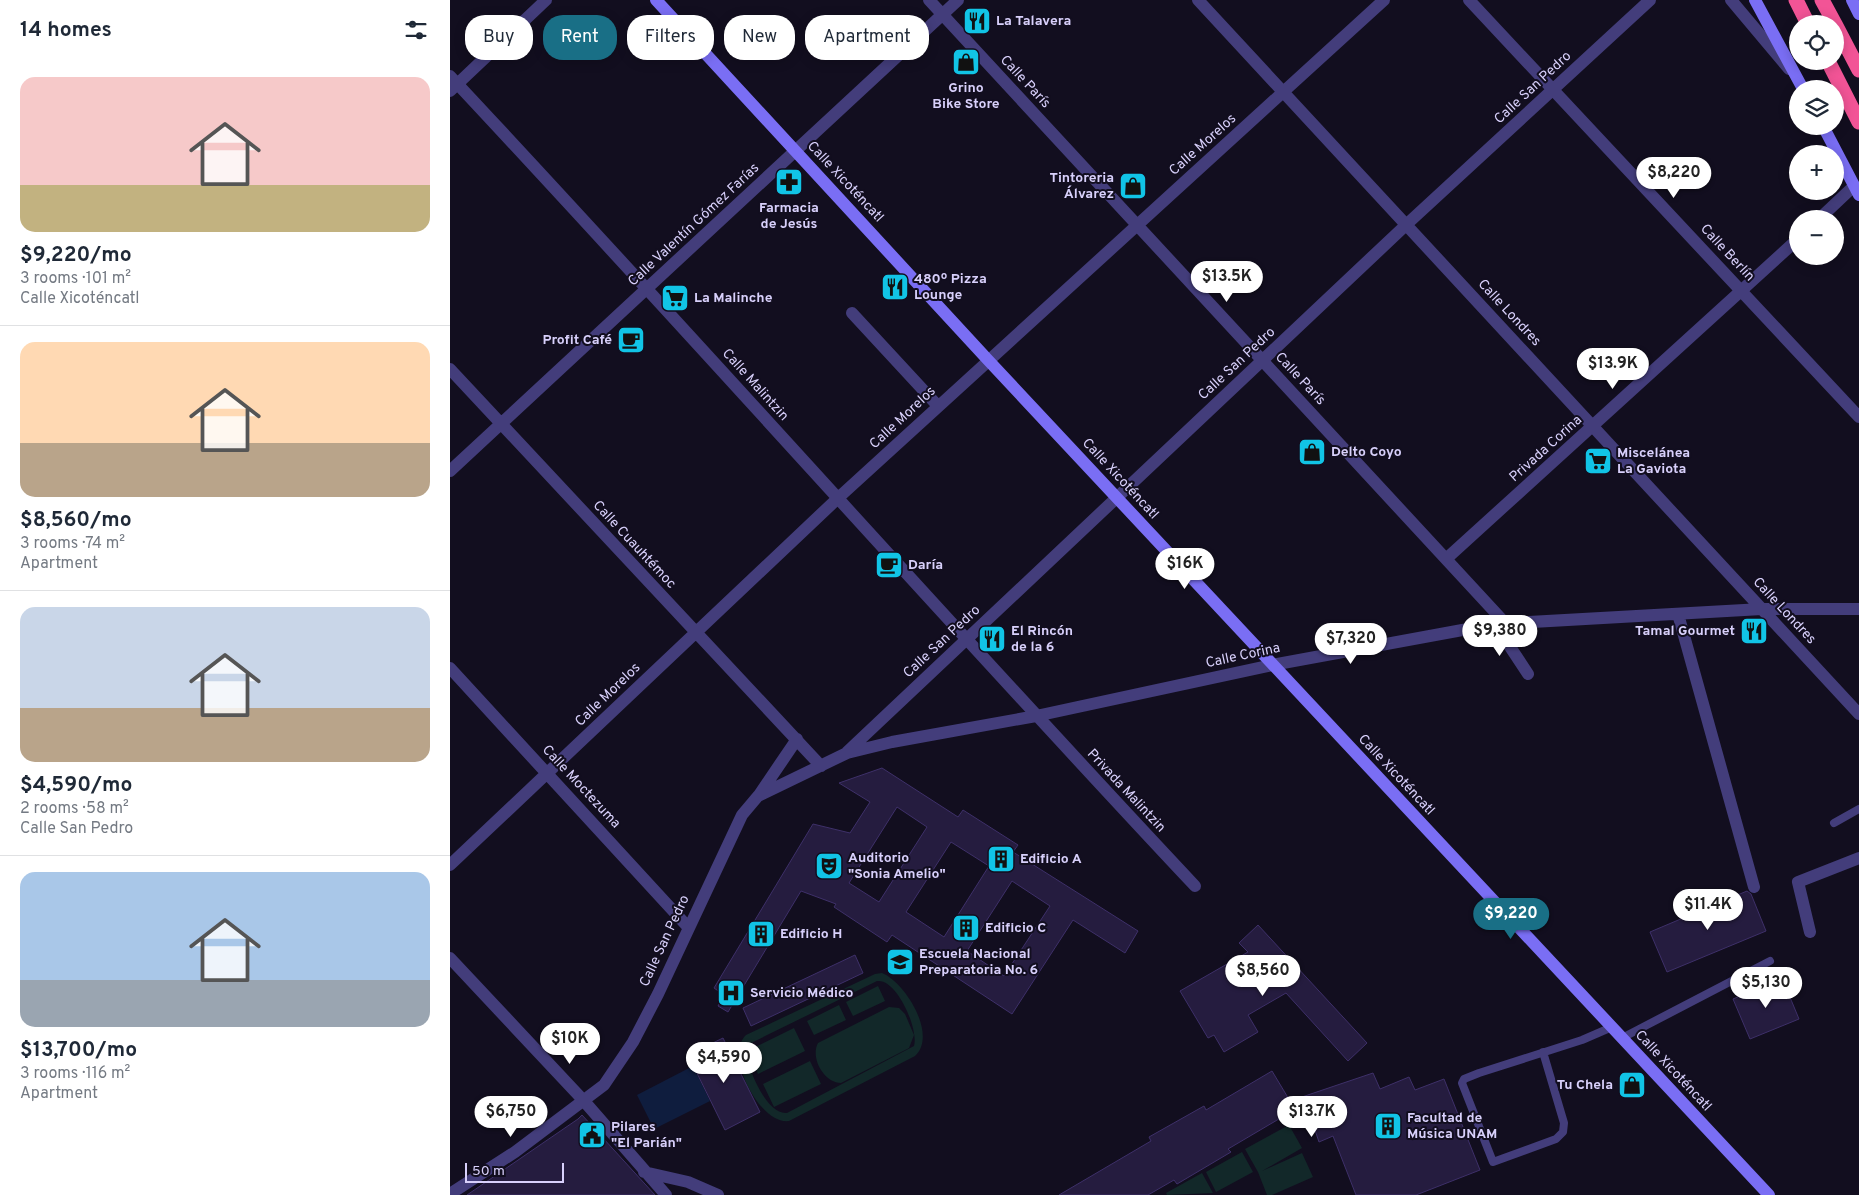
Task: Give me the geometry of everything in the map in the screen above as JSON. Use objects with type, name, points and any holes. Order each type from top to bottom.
[{"type":"highway","points":[[1796,0],[1804,15]]},
{"type":"highway","points":[[1822,0],[1830,15]]},
{"type":"highway","points":[[1844,41],[1859,70]]},
{"type":"highway","points":[[1833,70],[1859,122]]},
{"type":"street","points":[[452,84],[546,0]]},
{"type":"street","name":"Calle Xicoténcatl","points":[[656,0],[1272,665],[1769,1195]]},
{"type":"street","name":"Calle París","points":[[929,0],[1446,559],[1500,624],[1528,674]]},
{"type":"street","name":"Calle Valentín Gómez Farías","points":[[450,471],[958,0]]},
{"type":"street","name":"Calle Londres","points":[[1198,0],[1859,714]]},
{"type":"street","name":"Calle Morelos","points":[[450,865],[548,774],[694,632],[837,499],[1136,224],[1284,93],[1384,0]]},
{"type":"street","name":"Calle Berlín","points":[[1469,0],[1859,417]]},
{"type":"street","name":"Calle San Pedro","points":[[847,753],[1407,224],[1650,0]]},
{"type":"street","points":[[1731,0],[1797,80]]},
{"type":"street","points":[[1755,0],[1798,80]]},
{"type":"street","points":[[1852,0],[1859,14]]},
{"type":"street","name":"Calle Malintzin","points":[[452,84],[648,288],[837,499],[1036,716]]},
{"type":"street","points":[[1828,135],[1857,191],[1831,210]]},
{"type":"street","name":"Privada Corina","points":[[1446,559],[1789,247]]},
{"type":"street","points":[[852,313],[938,406]]},
{"type":"street","name":"Calle Cuauhtémoc","points":[[450,370],[821,766]]},
{"type":"street","name":"Calle Corina","points":[[821,766],[847,753],[892,742],[1036,716],[1272,665],[1500,624],[1762,609],[1859,609]]},
{"type":"street","points":[[1678,614],[1754,887]]},
{"type":"street","name":"Calle Moctezuma","points":[[450,668],[688,927]]},
{"type":"street","name":"Privada Malintzin","points":[[1036,716],[1196,886]]},
{"type":"street","points":[[758,796],[797,740]]},
{"type":"street","name":"Calle San Pedro","points":[[450,1194],[516,1152],[604,1085],[633,1042],[742,815],[758,796],[821,766]]},
{"type":"street","points":[[1810,932],[1798,882],[1859,858]]},
{"type":"street","points":[[450,958],[584,1101],[666,1195]]},
{"type":"street","points":[[644,1172],[688,1182],[718,1195]]},
{"type":"lane","points":[[1834,823],[1859,810]]},
{"type":"lane","points":[[1622,1038],[1770,962]]},
{"type":"lane","points":[[1543,1052],[1564,1122],[1563,1132],[1556,1139],[1493,1162],[1462,1083],[1464,1079],[1543,1052],[1589,1037],[1612,1027]]},
{"type":"green space","points":[[882,973],[891,978],[909,998],[916,1010],[923,1035],[921,1047],[915,1056],[789,1121],[778,1119],[767,1112],[748,1087],[742,1072],[739,1057],[740,1045],[746,1035],[875,974]],"holes":[[[877,981],[885,982],[899,996],[905,1006],[913,1029],[914,1046],[787,1113],[779,1112],[771,1106],[752,1074],[747,1045]]]},
{"type":"green space","points":[[878,986],[885,1001],[853,1016],[846,1002]]},
{"type":"green space","points":[[839,1005],[846,1020],[814,1035],[807,1021]]},
{"type":"green space","points":[[889,1007],[899,1008],[905,1014],[914,1035],[909,1048],[841,1083],[829,1079],[820,1069],[817,1062],[816,1049],[818,1043]]},
{"type":"green space","points":[[794,1028],[805,1051],[758,1074],[747,1051]]},
{"type":"green space","points":[[810,1061],[821,1084],[774,1107],[763,1084]]},
{"type":"green space","points":[[1289,1125],[1302,1148],[1262,1171],[1302,1153],[1313,1177],[1272,1195],[1267,1195],[1258,1172],[1245,1149]]},
{"type":"green space","points":[[1242,1152],[1253,1172],[1216,1192],[1206,1172]]},
{"type":"green space","points":[[1202,1173],[1213,1193],[1167,1195],[1166,1193]]},
{"type":"water","points":[[693,1066],[710,1101],[654,1129],[637,1095]]},
{"type":"building","points":[[882,768],[958,817],[963,810],[1018,845],[1013,852],[1138,931],[1125,953],[1073,920],[1012,1014],[892,935],[887,942],[834,907],[836,904],[801,891],[728,1012],[718,1006],[724,995],[714,988],[813,824],[850,833],[870,802],[839,783]],"holes":[[[897,807],[927,827],[879,902],[849,883]],[[951,842],[989,866],[944,937],[906,912]],[[1012,881],[1050,906],[1004,976],[967,951]]]},
{"type":"building","points":[[1747,891],[1751,894],[1766,931],[1667,972],[1650,932]]},
{"type":"building","points":[[1258,925],[1367,1043],[1348,1061],[1286,993],[1248,1015],[1258,1032],[1224,1052],[1214,1035],[1208,1038],[1180,991],[1248,952],[1239,943]]},
{"type":"building","points":[[855,955],[863,973],[751,1026],[743,1008]]},
{"type":"building","points":[[1782,978],[1799,1019],[1750,1039],[1733,999]]},
{"type":"building","points":[[723,1038],[760,1112],[725,1130],[688,1055]]},
{"type":"building","points":[[1272,1071],[1290,1101],[1373,1073],[1380,1089],[1409,1077],[1415,1090],[1444,1079],[1480,1170],[1416,1195],[1356,1195],[1333,1136],[1319,1142],[1306,1103],[1228,1149],[1231,1152],[1177,1184],[1174,1180],[1148,1195],[1059,1195],[1151,1141],[1149,1137],[1204,1106],[1206,1110]]},
{"type":"building","points":[[582,1115],[655,1195],[467,1195],[578,1119]]},
{"type":"place","name":"La Talavera","points":[[977,21]]},
{"type":"place","name":"Grino Bike Store","points":[[966,62]]},
{"type":"place","name":"Farmacia de Jesús","points":[[789,182]]},
{"type":"place","name":"Tintoreria Álvarez","points":[[1133,186]]},
{"type":"place","name":"480º Pizza Lounge","points":[[895,287]]},
{"type":"place","name":"La Malinche","points":[[675,298]]},
{"type":"place","name":"Profit Café","points":[[631,340]]},
{"type":"place","name":"Delto Coyo","points":[[1312,452]]},
{"type":"place","name":"Miscelánea La Gaviota","points":[[1598,461]]},
{"type":"place","name":"Daría","points":[[889,565]]},
{"type":"place","name":"Tamal Gourmet","points":[[1754,631]]},
{"type":"place","name":"El Rincón de la 6","points":[[992,639]]},
{"type":"place","name":"Edificio A","points":[[1001,859]]},
{"type":"place","name":"Auditorio \"Sonia Amelio\"","points":[[829,866]]},
{"type":"place","name":"Edificio C","points":[[966,928]]},
{"type":"place","name":"Edificio H","points":[[761,934]]},
{"type":"place","name":"Escuela Nacional Preparatoria No. 6","points":[[900,962]]},
{"type":"place","name":"Servicio Médico","points":[[731,993]]},
{"type":"place","name":"Tu Chela","points":[[1632,1085]]},
{"type":"place","name":"Facultad de Música UNAM","points":[[1388,1126]]},
{"type":"place","name":"Pilares \"El Parián\"","points":[[592,1135]]}]
